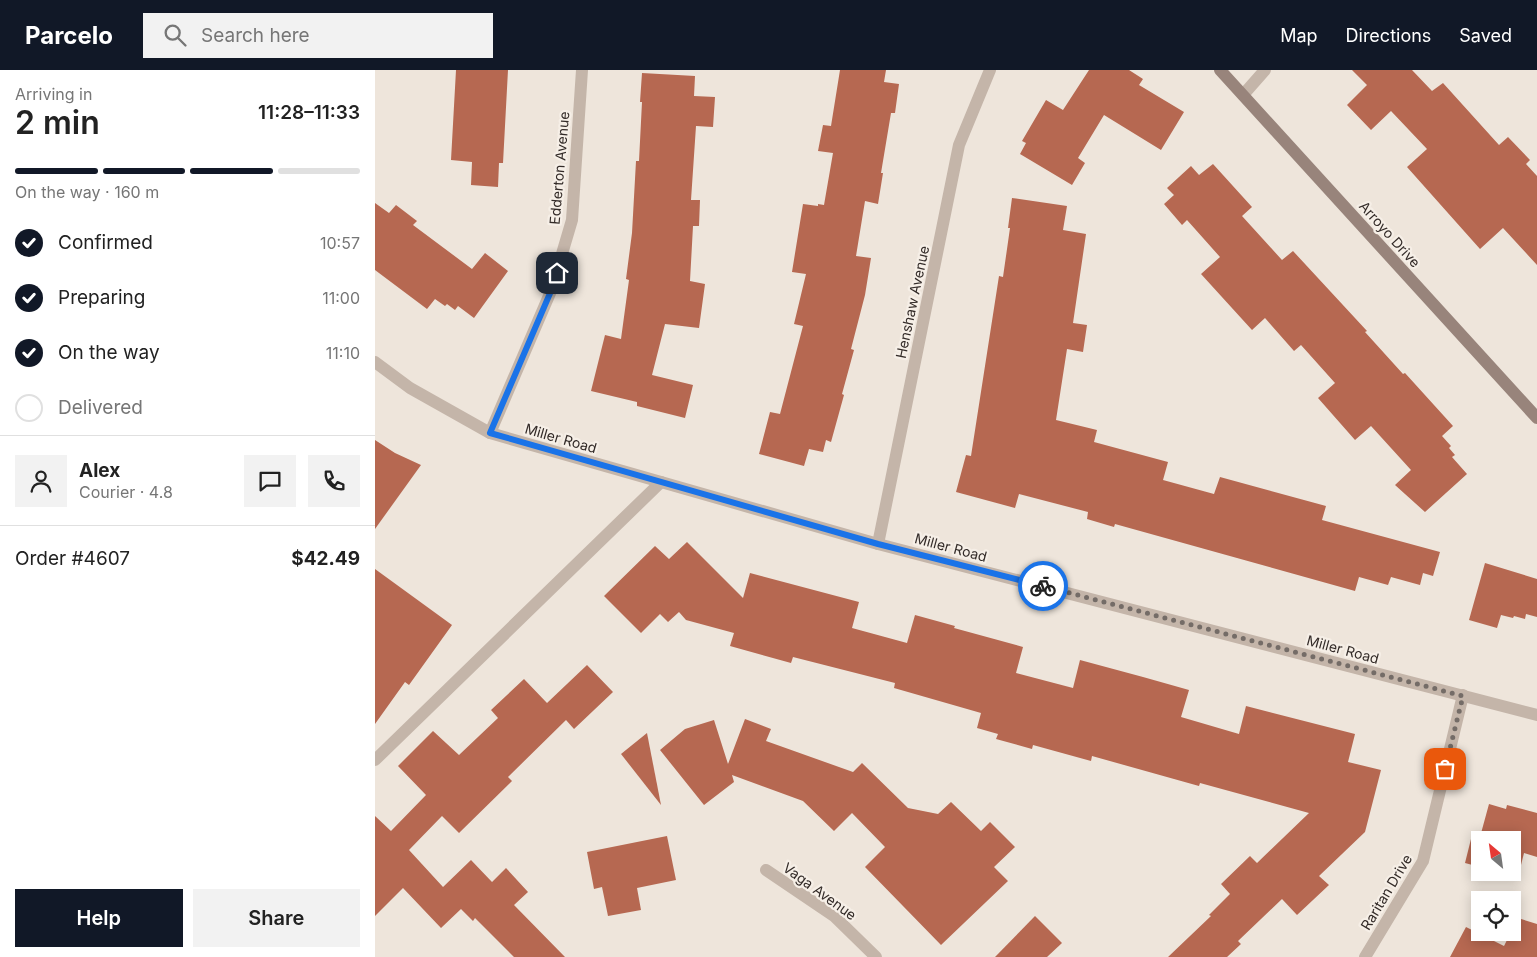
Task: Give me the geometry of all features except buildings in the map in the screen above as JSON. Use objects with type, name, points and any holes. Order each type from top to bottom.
[{"type":"street","name":"Edderton Avenue","points":[[490,433],[551,291],[572,220],[582,70]]},
{"type":"street","name":"Henshaw Avenue","points":[[878,544],[959,145],[989,70]]},
{"type":"street","name":"Arroyo Drive","points":[[1220,70],[1537,418]]},
{"type":"street","points":[[1243,95],[1265,70]]},
{"type":"street","name":"Miller Road","points":[[375,362],[409,388],[490,433],[878,544],[1537,715]]},
{"type":"street","points":[[375,760],[661,482]]},
{"type":"street","name":"Raritan Drive","points":[[1365,957],[1423,860],[1463,696]]},
{"type":"street","name":"Vaga Avenue","points":[[766,870],[834,916],[876,957]]},
{"type":"way so far","points":[[1043,586],[1463,696],[1445,769]]},
{"type":"route","points":[[557,273],[490,433],[878,544],[1043,586]]}]
